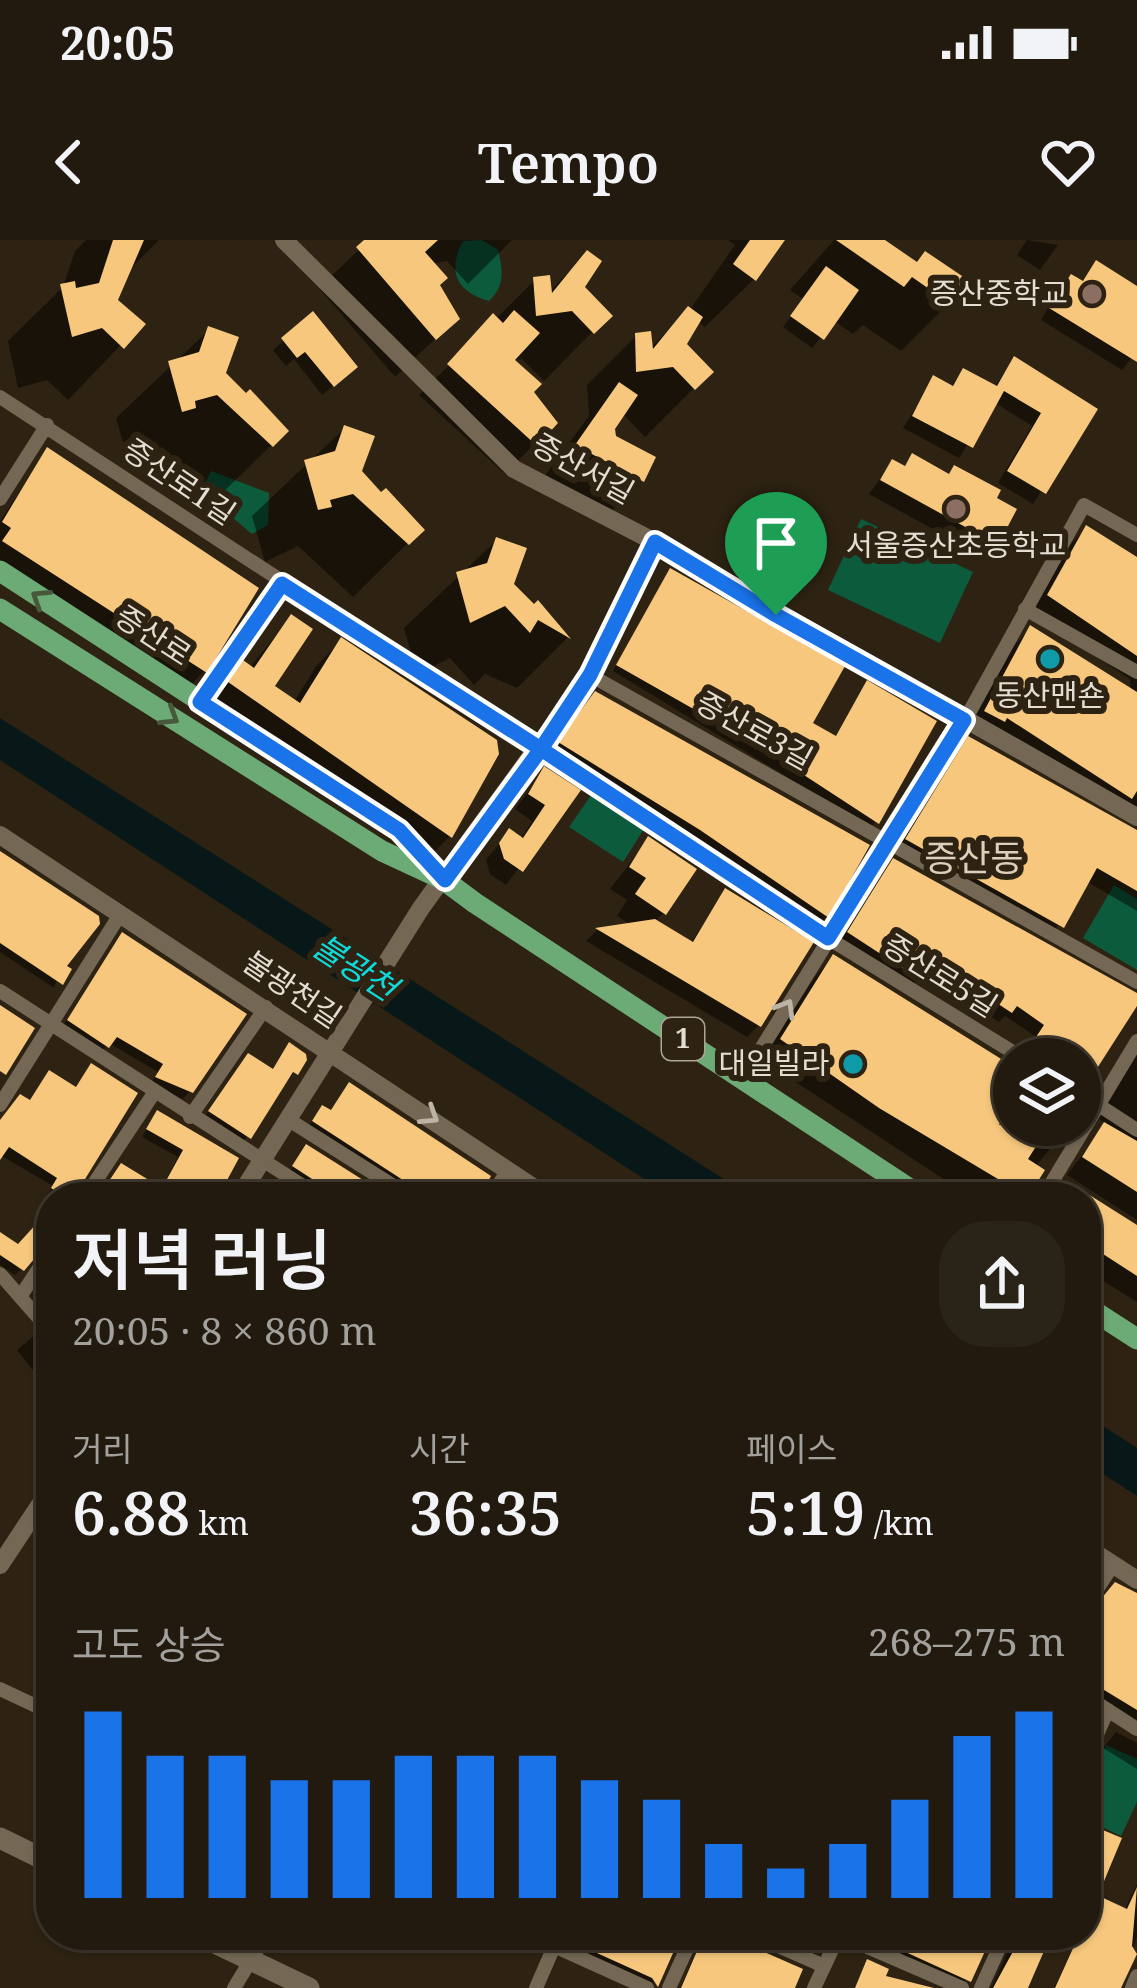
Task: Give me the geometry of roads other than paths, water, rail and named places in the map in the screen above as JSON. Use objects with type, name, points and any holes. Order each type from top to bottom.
[{"type":"main road","name":"증산로","points":[[0,572],[399,830],[445,880]]},
{"type":"main road","name":"증산로","points":[[0,609],[382,851],[445,880],[899,1182]]},
{"type":"main road","points":[[1101,1316],[1137,1339]]},
{"type":"main road","points":[[0,1838],[36,1856]]},
{"type":"main road","points":[[228,1950],[309,1988]]},
{"type":"street","name":"증산서길","points":[[297,244],[514,469],[655,542],[1137,817]]},
{"type":"street","name":"증산로1길","points":[[0,397],[282,584]]},
{"type":"street","points":[[0,499],[46,425]]},
{"type":"street","points":[[743,1078],[964,720],[1084,505],[1137,535]]},
{"type":"street","points":[[249,1182],[422,908],[590,675],[655,542]]},
{"type":"street","points":[[200,702],[282,584],[828,938]]},
{"type":"street","points":[[1025,609],[1137,672]]},
{"type":"street","name":"증산로3길","points":[[590,675],[890,840]]},
{"type":"street","name":"불광천길","points":[[0,835],[527,1182]]},
{"type":"street","points":[[890,840],[1137,982]]},
{"type":"street","points":[[0,1105],[121,914]]},
{"type":"street","name":"증산로5길","points":[[828,938],[993,1040]]},
{"type":"street","points":[[0,992],[297,1182]]},
{"type":"street","points":[[190,1117],[266,1007]]},
{"type":"street","points":[[1101,1098],[1137,1041]]},
{"type":"street","points":[[96,1182],[154,1093]]},
{"type":"street","points":[[1101,1107],[1137,1130]]},
{"type":"street","points":[[289,1120],[387,1182]]},
{"type":"street","points":[[1052,1182],[1073,1146]]},
{"type":"street","points":[[500,1182],[508,1169]]},
{"type":"street","points":[[20,1297],[36,1273]]},
{"type":"street","points":[[0,1274],[36,1315]]},
{"type":"street","points":[[0,1564],[36,1510]]},
{"type":"street","points":[[1101,1557],[1137,1580]]},
{"type":"street","points":[[1101,1583],[1113,1565]]},
{"type":"street","points":[[0,1689],[36,1706]]},
{"type":"street","points":[[1101,1706],[1137,1729]]},
{"type":"street","points":[[1101,1726],[1108,1710]]},
{"type":"street","points":[[234,1988],[255,1950]]},
{"type":"street","points":[[536,1988],[552,1950]]},
{"type":"street","points":[[573,1950],[647,1988]]},
{"type":"street","points":[[669,1988],[686,1950]]},
{"type":"street","points":[[787,1950],[824,1966]]},
{"type":"street","points":[[814,1988],[832,1950]]},
{"type":"street","points":[[875,1950],[962,1988]]},
{"type":"street","points":[[981,1988],[998,1950]]},
{"type":"street","points":[[1132,1988],[1137,1976]]},
{"type":"water","name":"불광천","points":[[0,718],[728,1182],[649,1182],[0,760]]},
{"type":"water","points":[[1101,1425],[1137,1448],[1137,1496],[1101,1473]]},
{"type":"place","name":"증산중학교","points":[[1092,294]]},
{"type":"place","name":"서울증산초등학교","points":[[956,509]]},
{"type":"place","name":"동산맨숀","points":[[1050,659]]},
{"type":"place","name":"대일빌라","points":[[853,1064]]},
{"type":"district","name":"증산동","points":[[974,858]]}]
